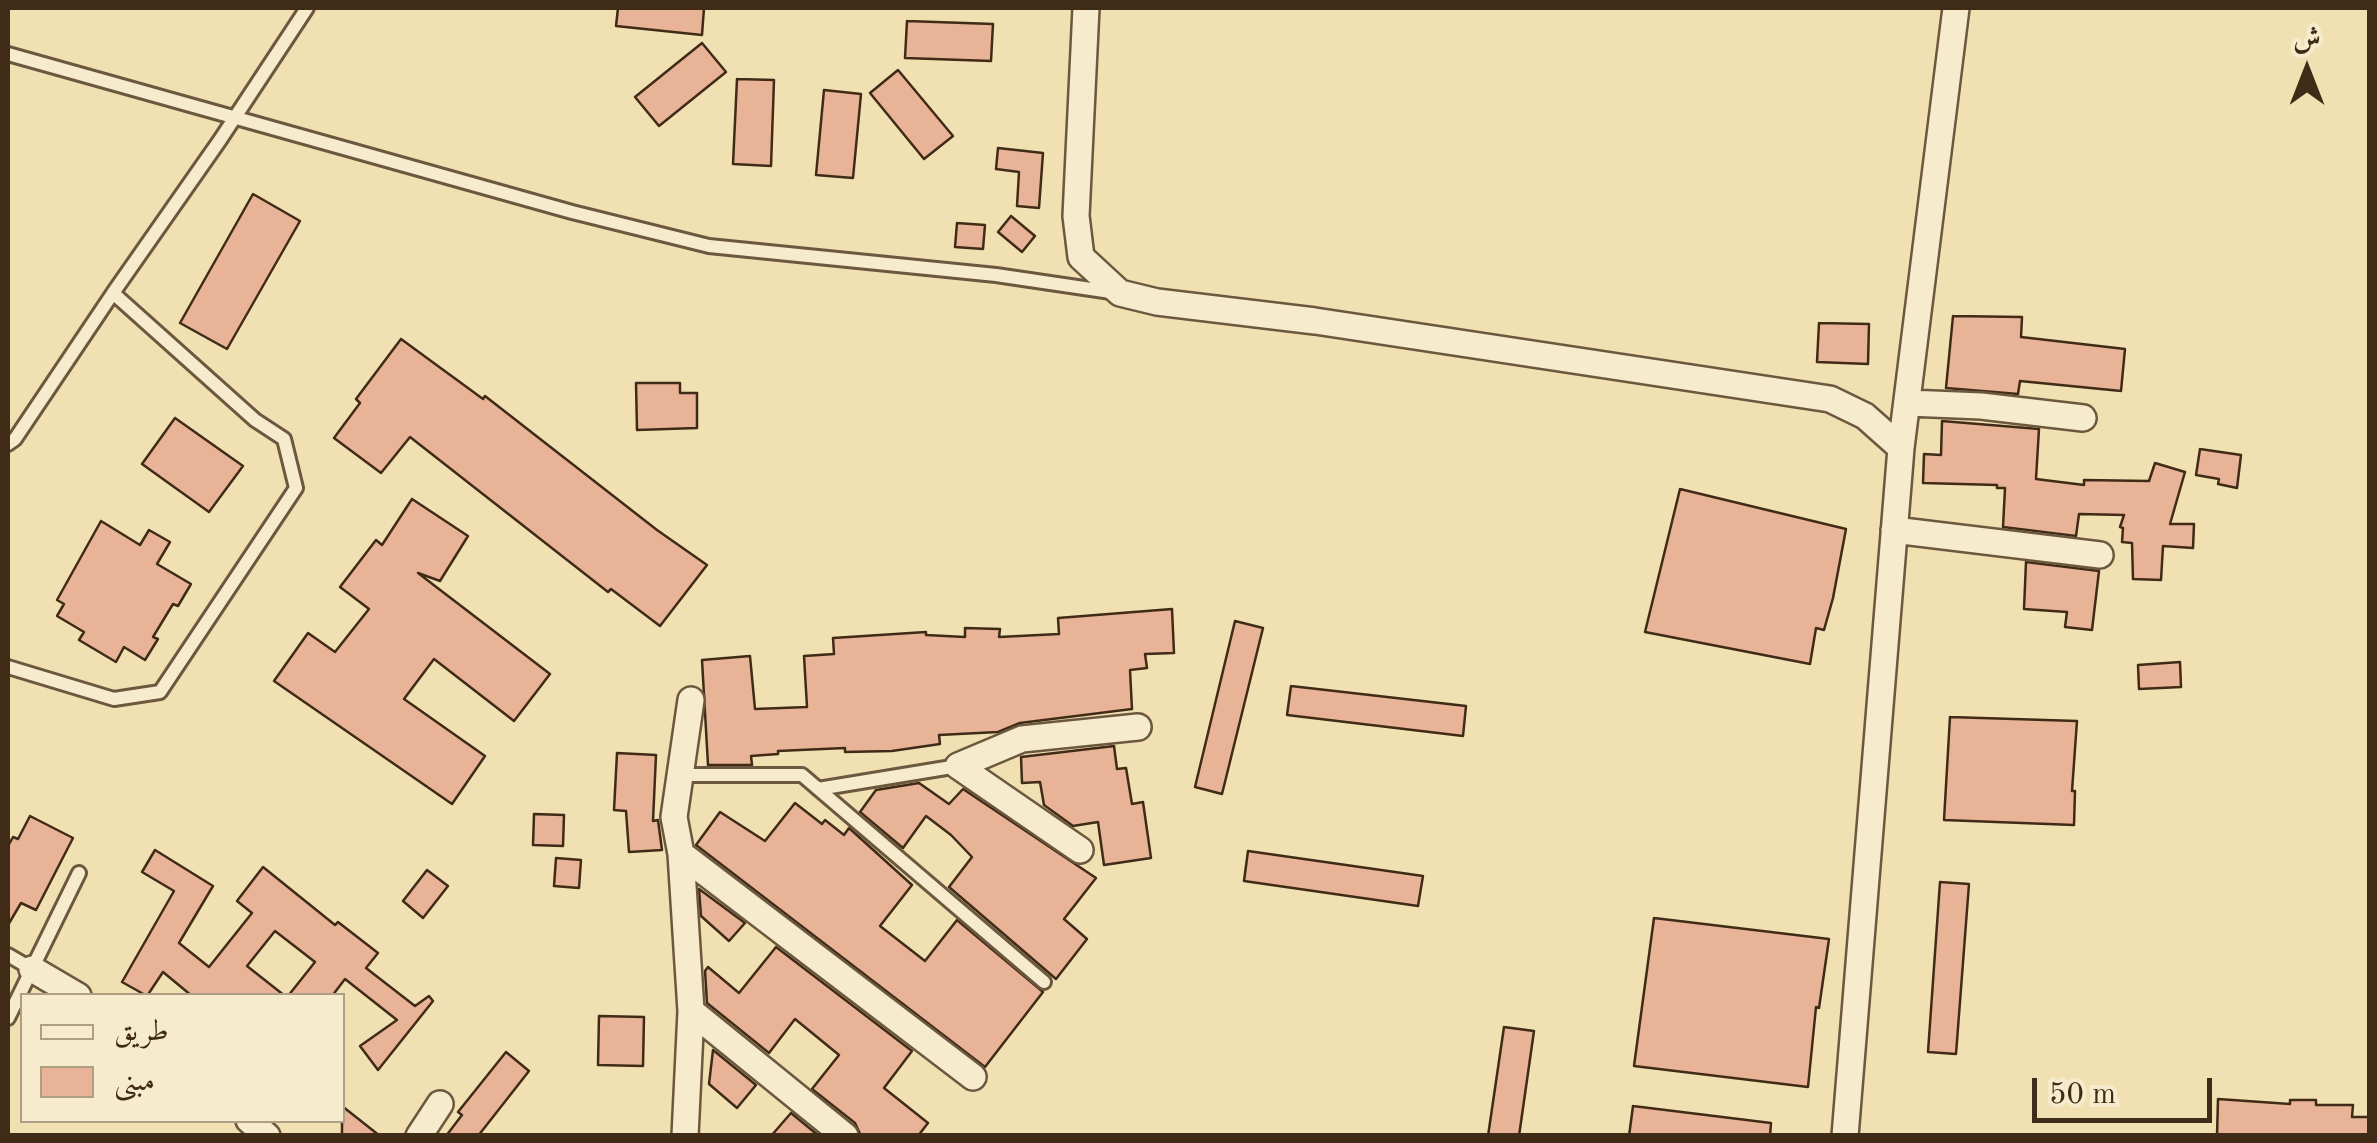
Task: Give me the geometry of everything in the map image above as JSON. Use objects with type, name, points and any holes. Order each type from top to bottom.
[{"type":"street","points":[[1086,8],[1076,216],[1081,257],[1120,293],[1157,302],[1334,324],[1830,399],[1866,416],[1901,448]]},
{"type":"street","points":[[1845,1136],[1901,448],[1956,8]]},
{"type":"street","points":[[1908,403],[1981,406],[2082,418]]},
{"type":"street","points":[[1894,530],[2100,555]]},
{"type":"street","points":[[684,1136],[691,1011],[682,854],[674,817],[691,700]]},
{"type":"street","points":[[958,766],[1022,738],[1138,728]]},
{"type":"street","points":[[958,766],[1080,850]]},
{"type":"street","points":[[682,854],[973,1076]]},
{"type":"street","points":[[32,969],[73,993]]},
{"type":"street","points":[[691,1011],[845,1136]]},
{"type":"street","points":[[419,1136],[440,1104]]},
{"type":"lane","points":[[8,444],[15,440],[307,8]]},
{"type":"lane","points":[[8,54],[572,212],[709,246],[996,274],[1120,293]]},
{"type":"lane","points":[[8,668],[114,699],[160,692],[296,488],[284,440],[256,420],[113,293]]},
{"type":"lane","points":[[818,789],[958,766]]},
{"type":"lane","points":[[680,775],[802,776],[1044,982]]},
{"type":"lane","points":[[20,993],[79,873]]},
{"type":"lane","points":[[8,955],[32,969]]},
{"type":"lane","points":[[8,1018],[20,994]]},
{"type":"building","points":[[618,8],[704,8],[702,35],[616,26]]},
{"type":"building","points":[[907,21],[993,24],[991,61],[905,58]]},
{"type":"building","points":[[702,43],[726,72],[659,126],[635,97]]},
{"type":"building","points":[[898,70],[953,136],[924,159],[870,93]]},
{"type":"building","points":[[737,79],[774,80],[771,166],[733,164]]},
{"type":"building","points":[[824,90],[861,94],[853,178],[816,175]]},
{"type":"building","points":[[998,148],[1043,153],[1039,208],[1017,206],[1019,172],[996,169]]},
{"type":"building","points":[[253,194],[300,221],[227,349],[180,323]]},
{"type":"building","points":[[1011,216],[1035,236],[1022,252],[998,232]]},
{"type":"building","points":[[957,223],[985,225],[983,249],[955,247]]},
{"type":"building","points":[[1953,316],[2022,317],[2021,337],[2125,349],[2121,391],[2020,381],[2018,394],[1946,388]]},
{"type":"building","points":[[1819,323],[1869,324],[1868,364],[1817,362]]},
{"type":"building","points":[[401,339],[483,399],[485,396],[707,565],[660,626],[611,589],[608,592],[410,437],[381,473],[334,438],[360,403],[356,399]]},
{"type":"building","points":[[636,383],[680,383],[680,393],[697,393],[697,428],[637,430]]},
{"type":"building","points":[[175,418],[243,466],[209,512],[142,464]]},
{"type":"building","points":[[1942,421],[2039,429],[2036,479],[2084,485],[2084,480],[2149,481],[2155,463],[2185,472],[2170,524],[2194,524],[2193,548],[2163,546],[2161,580],[2133,579],[2132,543],[2122,542],[2120,527],[2124,515],[2079,514],[2076,536],[2003,527],[2005,488],[1923,483],[1924,454],[1941,455]]},
{"type":"building","points":[[2200,449],[2241,455],[2237,488],[2218,484],[2219,479],[2196,475]]},
{"type":"building","points":[[1680,489],[1846,529],[1833,598],[1824,630],[1816,628],[1810,664],[1645,632]]},
{"type":"building","points":[[412,499],[468,536],[440,581],[418,573],[550,674],[514,721],[434,659],[404,699],[485,756],[452,804],[274,681],[308,633],[335,652],[369,609],[340,587],[376,540],[382,545]]},
{"type":"building","points":[[101,521],[140,545],[149,530],[170,542],[157,564],[191,584],[153,637],[158,639],[145,660],[124,647],[116,662],[79,640],[84,632],[57,616],[64,604],[57,600]]},
{"type":"building","points":[[2026,562],[2099,571],[2092,630],[2065,627],[2067,612],[2024,609]]},
{"type":"building","points":[[1172,609],[1174,653],[1145,654],[1147,668],[1130,670],[1132,709],[1020,723],[998,732],[939,735],[940,744],[892,751],[778,751],[751,756],[752,765],[708,765],[702,660],[750,656],[755,709],[807,707],[804,656],[834,654],[833,638],[926,632],[965,637],[965,628],[1000,629],[999,637],[1059,634],[1058,618]]},
{"type":"building","points":[[1235,621],[1263,628],[1222,794],[1195,787]]},
{"type":"building","points":[[2180,662],[2181,687],[2139,689],[2138,665]]},
{"type":"building","points":[[1291,686],[1466,706],[1463,736],[1287,715]]},
{"type":"building","points":[[1950,717],[2077,721],[2074,825],[1944,820]]},
{"type":"building","points":[[1114,746],[1117,769],[1126,768],[1132,804],[1143,802],[1151,858],[1104,865],[1098,822],[1073,826],[1044,805],[1040,782],[1022,783],[1021,757]]},
{"type":"building","points":[[617,753],[656,755],[653,821],[658,820],[662,850],[629,852],[626,811],[614,810]]},
{"type":"building","points":[[919,783],[949,804],[963,789],[1096,878],[1064,919],[1087,939],[1056,979],[949,887],[972,857],[951,835],[926,816],[903,848],[860,812],[876,790]]},
{"type":"building","points":[[795,803],[844,835],[849,828],[912,885],[880,926],[925,961],[957,920],[1043,992],[985,1067],[696,845],[720,812],[765,841]]},
{"type":"building","points":[[534,814],[564,815],[563,846],[533,845]]},
{"type":"building","points":[[30,816],[73,838],[36,910],[21,903],[8,925],[8,846],[13,837],[18,839]]},
{"type":"building","points":[[155,850],[213,886],[179,943],[209,967],[252,913],[237,901],[263,867],[335,925],[338,922],[378,953],[366,968],[415,1006],[429,996],[433,1001],[378,1070],[360,1046],[397,1020],[345,979],[334,993],[290,993],[315,962],[275,931],[247,966],[281,993],[188,993],[163,972],[149,993],[142,993],[122,982],[174,891],[142,872]]},
{"type":"building","points":[[1248,851],[1423,876],[1418,906],[1244,881]]},
{"type":"building","points":[[556,858],[581,860],[579,888],[554,886]]},
{"type":"building","points":[[427,870],[448,886],[423,918],[403,901]]},
{"type":"building","points":[[1940,882],[1969,884],[1956,1054],[1928,1052]]},
{"type":"building","points":[[699,889],[745,923],[729,941],[701,916]]},
{"type":"building","points":[[1654,918],[1829,939],[1819,1008],[1816,1007],[1808,1087],[1634,1066]]},
{"type":"building","points":[[776,947],[912,1051],[884,1088],[928,1123],[918,1136],[861,1136],[855,1123],[812,1089],[839,1055],[795,1019],[769,1053],[707,1003],[708,967],[739,993]]},
{"type":"building","points":[[599,1016],[644,1017],[643,1066],[598,1065]]},
{"type":"building","points":[[1504,1027],[1534,1031],[1519,1136],[1488,1136]]},
{"type":"building","points":[[713,1050],[756,1085],[737,1108],[709,1084]]},
{"type":"building","points":[[506,1052],[529,1071],[478,1136],[446,1136],[462,1115],[458,1112]]},
{"type":"building","points":[[2218,1099],[2290,1104],[2290,1100],[2316,1100],[2316,1105],[2353,1105],[2352,1117],[2370,1117],[2370,1136],[2217,1136]]},
{"type":"building","points":[[1633,1106],[1771,1123],[1770,1136],[1629,1136]]},
{"type":"building","points":[[345,1108],[380,1136],[342,1136]]},
{"type":"building","points":[[791,1113],[819,1136],[771,1136]]}]
